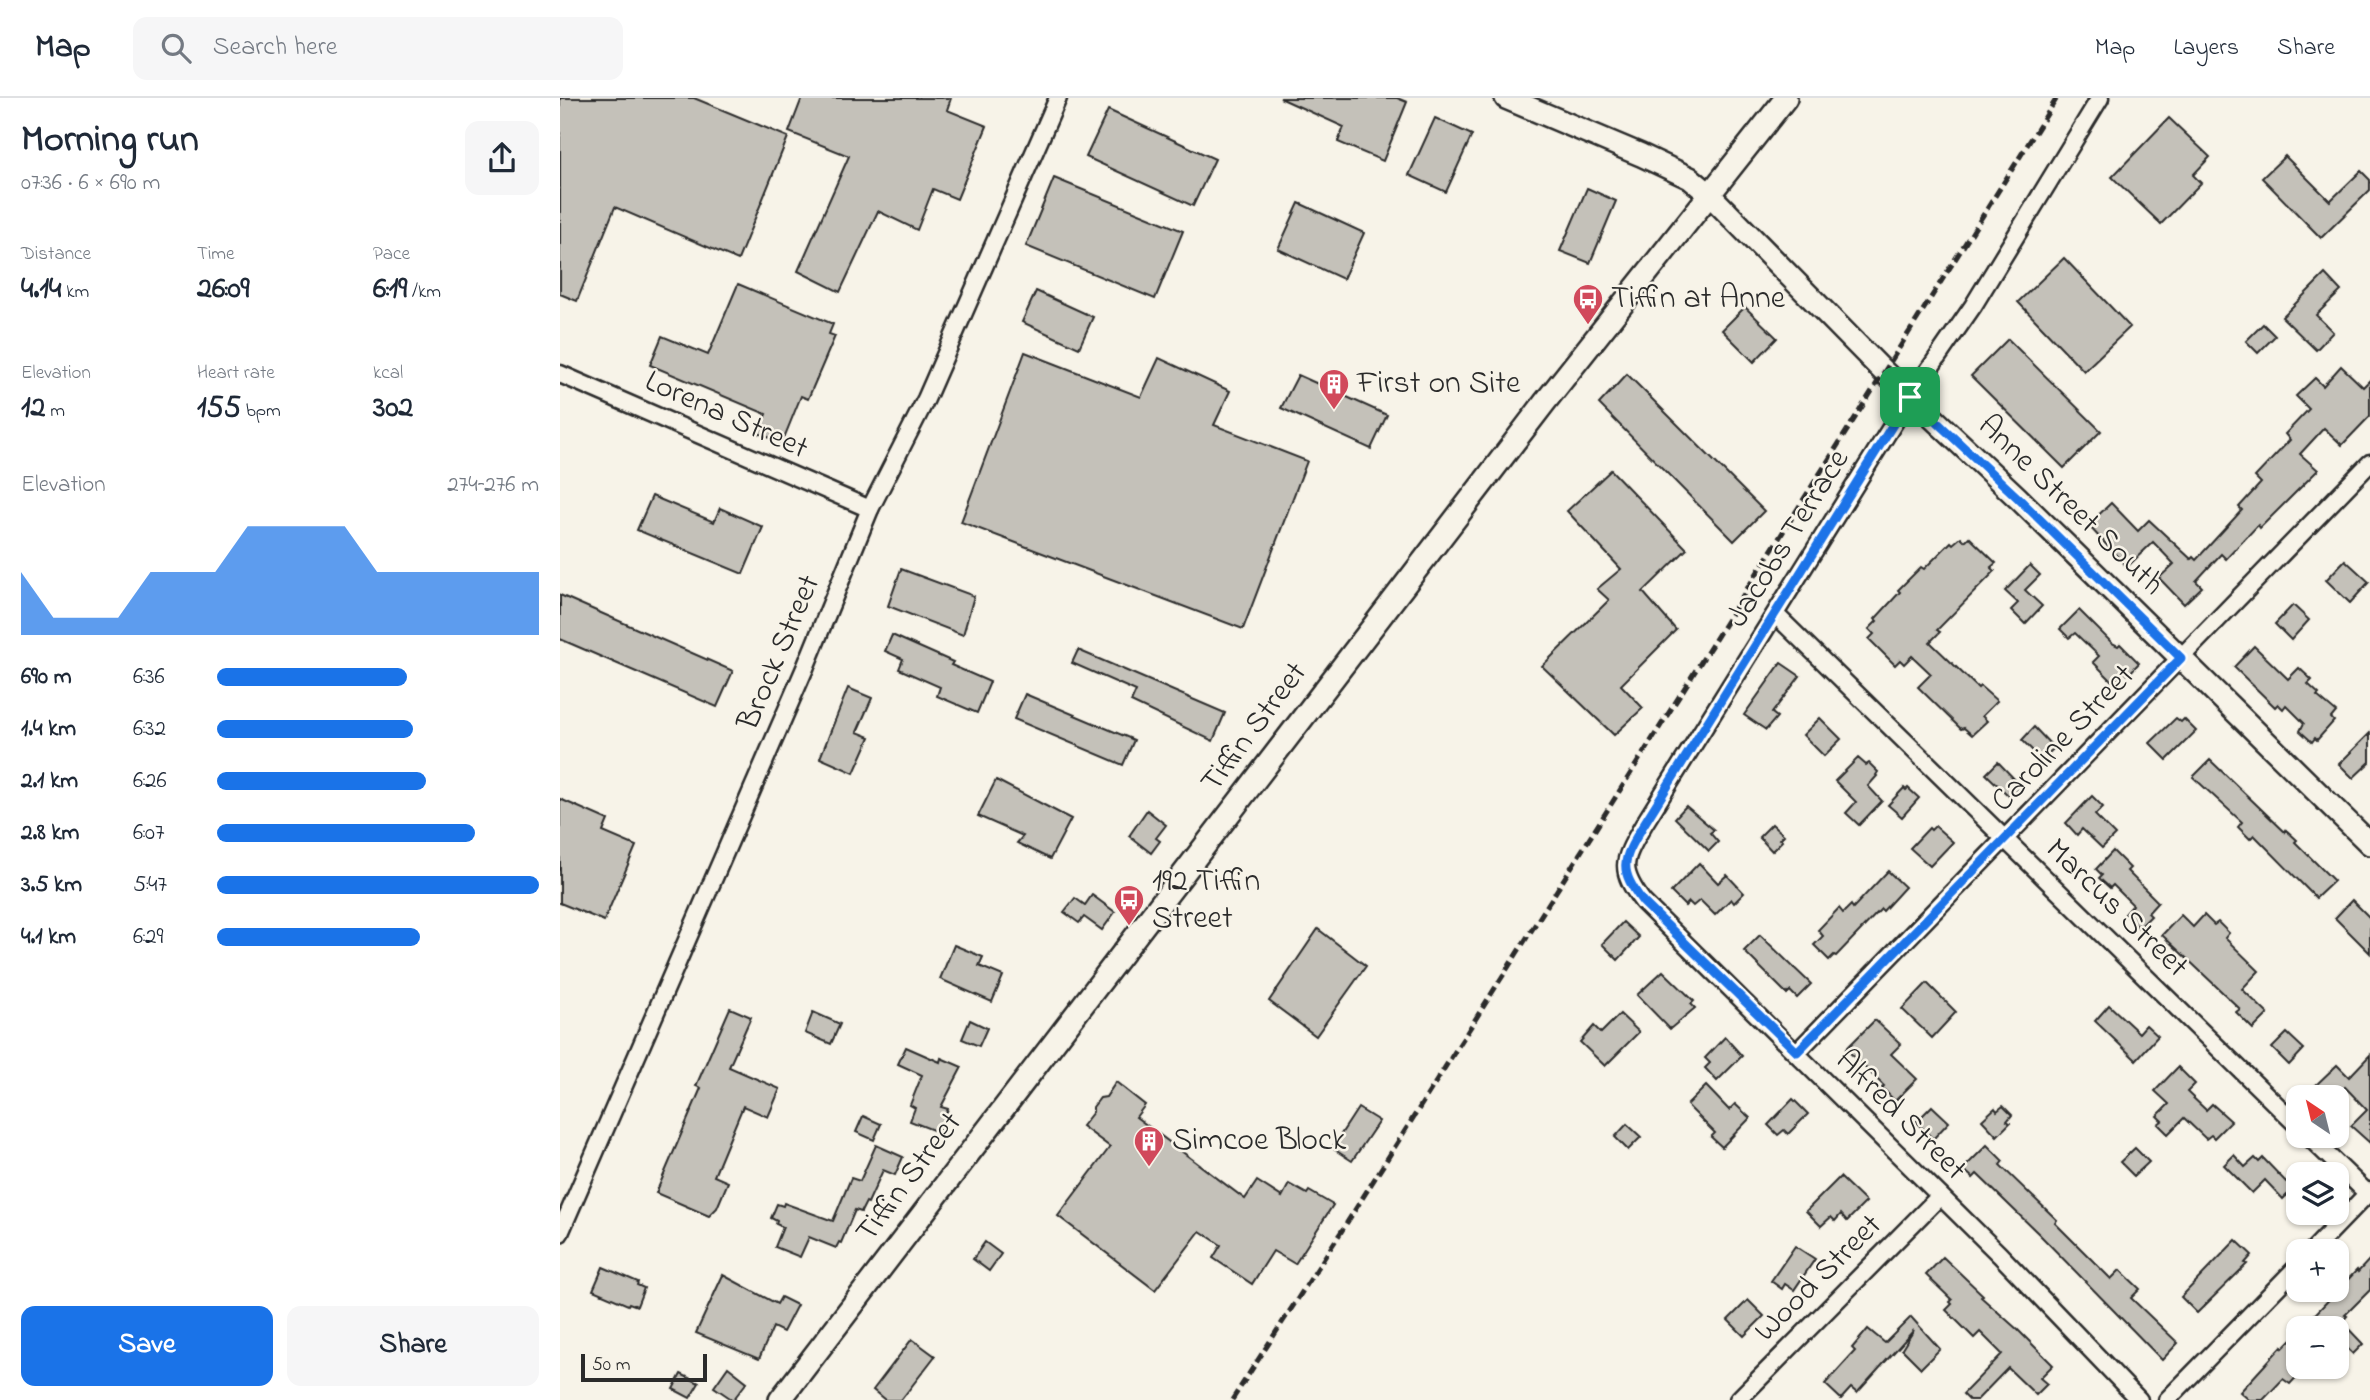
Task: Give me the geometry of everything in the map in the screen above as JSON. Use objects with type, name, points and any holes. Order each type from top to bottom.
[{"type":"street","name":"Brock Street","points":[[560,1233],[870,509],[926,399],[1058,98]]},
{"type":"street","name":"Anne Street South","points":[[1506,98],[1690,178],[1709,194],[1910,397],[2018,498],[2370,844]]},
{"type":"street","name":"Tiffin Street","points":[[780,1400],[1536,413],[1786,98]]},
{"type":"street","name":"Jacobs Terrace","points":[[1624,870],[1629,850],[1644,824],[1910,397],[1973,306],[2100,98]]},
{"type":"street","name":"Lorena Street","points":[[560,374],[870,509]]},
{"type":"street","name":"Caroline Street","points":[[1797,1052],[2370,463]]},
{"type":"street","name":"Marcus Street","points":[[1776,615],[2286,1114]]},
{"type":"street","name":"Alfred Street","points":[[1624,870],[1643,902],[2000,1255],[2139,1400]]},
{"type":"street","points":[[2321,1148],[2369,1192],[2324,1239]]},
{"type":"street","name":"Wood Street","points":[[1738,1400],[1940,1196]]},
{"type":"street","points":[[2167,1400],[2286,1278]]},
{"type":"building","points":[[560,98],[694,98],[788,137],[738,260],[615,207],[577,301],[560,294]]},
{"type":"building","points":[[802,98],[951,98],[947,110],[987,126],[957,199],[933,189],[917,230],[878,211],[840,292],[798,271],[849,156],[789,132]]},
{"type":"building","points":[[1280,98],[1397,98],[1407,102],[1383,161],[1338,142],[1344,127]]},
{"type":"building","points":[[1108,110],[1215,159],[1193,206],[1086,157]]},
{"type":"building","points":[[1435,118],[1472,135],[1446,192],[1409,175]]},
{"type":"building","points":[[2169,118],[2210,157],[2193,175],[2201,183],[2161,224],[2112,177]]},
{"type":"building","points":[[2285,156],[2330,201],[2361,171],[2370,180],[2370,190],[2321,238],[2262,178]]},
{"type":"building","points":[[1054,178],[1183,231],[1155,299],[1026,246]]},
{"type":"building","points":[[1587,188],[1616,201],[1590,263],[1560,251]]},
{"type":"building","points":[[1299,203],[1364,233],[1343,279],[1278,249]]},
{"type":"building","points":[[2064,258],[2130,327],[2084,371],[2018,302]]},
{"type":"building","points":[[2325,274],[2341,291],[2316,315],[2333,332],[2316,350],[2282,317]]},
{"type":"building","points":[[738,284],[833,324],[829,334],[835,336],[808,399],[801,396],[782,443],[758,433],[766,414],[650,365],[662,336],[708,355]]},
{"type":"building","points":[[1036,291],[1093,317],[1079,348],[1022,322]]},
{"type":"building","points":[[1745,307],[1777,338],[1754,362],[1722,330]]},
{"type":"building","points":[[2263,324],[2275,336],[2258,353],[2246,341]]},
{"type":"building","points":[[2008,339],[2101,431],[2064,468],[1971,376]]},
{"type":"building","points":[[1025,352],[1141,397],[1159,358],[1230,391],[1214,425],[1307,461],[1243,629],[961,522]]},
{"type":"building","points":[[2341,366],[2363,387],[2370,380],[2370,416],[2342,445],[2324,428],[2300,454],[2318,470],[2260,528],[2258,525],[2226,559],[2221,554],[2196,581],[2202,587],[2184,604],[2159,578],[2174,564],[2153,542],[2127,567],[2088,525],[2111,503],[2138,531],[2149,520],[2191,559],[2193,557],[2196,560],[2242,510],[2239,507],[2261,483],[2255,477],[2290,440],[2285,434],[2309,409],[2296,396],[2315,378],[2323,386]]},
{"type":"building","points":[[1627,374],[1764,511],[1734,541],[1599,404]]},
{"type":"building","name":"First on Site","points":[[1298,375],[1387,415],[1371,449],[1281,408]]},
{"type":"building","points":[[1611,470],[1687,549],[1643,592],[1676,630],[1621,685],[1643,708],[1614,735],[1542,666],[1609,600],[1597,589],[1621,569],[1567,511]]},
{"type":"building","points":[[652,496],[714,522],[720,508],[763,527],[743,574],[637,530]]},
{"type":"building","points":[[1961,537],[1965,541],[1969,537],[1996,563],[1991,567],[1995,571],[1937,630],[1940,632],[1930,642],[1978,688],[1980,686],[1997,701],[1982,716],[1987,721],[1972,735],[1964,728],[1961,729],[1918,687],[1931,674],[1912,656],[1904,664],[1900,660],[1895,665],[1869,639],[1874,634],[1869,629],[1900,592],[1898,590],[1921,567],[1924,569],[1951,542],[1953,544]]},
{"type":"building","points":[[2345,560],[2369,582],[2350,603],[2326,580]]},
{"type":"building","points":[[2030,565],[2040,575],[2025,590],[2042,606],[2025,624],[2011,610],[2018,603],[2005,591]]},
{"type":"building","points":[[901,569],[974,596],[963,635],[888,606]]},
{"type":"building","points":[[560,595],[733,671],[717,707],[560,639]]},
{"type":"building","points":[[2293,605],[2309,620],[2291,640],[2275,624]]},
{"type":"building","points":[[2079,610],[2112,643],[2118,646],[2120,644],[2139,663],[2128,675],[2124,671],[2113,682],[2093,662],[2099,656],[2075,633],[2069,638],[2060,629]]},
{"type":"building","points":[[892,635],[990,682],[977,713],[937,696],[940,687],[899,669],[903,659],[885,651]]},
{"type":"building","points":[[2254,646],[2288,679],[2299,668],[2312,680],[2308,684],[2319,694],[2317,696],[2336,712],[2331,718],[2334,721],[2317,740],[2315,738],[2312,742],[2300,731],[2304,723],[2286,705],[2283,709],[2278,704],[2275,707],[2234,667]]},
{"type":"building","points":[[1078,650],[1225,713],[1213,741],[1131,702],[1136,691],[1072,663]]},
{"type":"building","points":[[1781,663],[1800,676],[1772,713],[1777,717],[1766,730],[1744,715]]},
{"type":"building","points":[[848,688],[872,698],[857,732],[870,737],[854,773],[820,758]]},
{"type":"building","points":[[1025,694],[1134,740],[1123,765],[1014,719]]},
{"type":"building","points":[[1820,718],[1841,739],[1824,756],[1803,735]]},
{"type":"building","points":[[2176,718],[2181,722],[2184,719],[2196,731],[2167,760],[2150,743]]},
{"type":"building","points":[[2034,727],[2054,748],[2042,760],[2022,740]]},
{"type":"building","points":[[2370,733],[2370,762],[2353,778],[2339,764]]},
{"type":"building","points":[[1858,758],[1866,765],[1869,763],[1878,772],[1868,786],[1882,801],[1859,825],[1846,813],[1856,802],[1835,781]]},
{"type":"building","points":[[2210,760],[2285,832],[2286,830],[2297,840],[2295,842],[2334,881],[2316,898],[2254,835],[2250,839],[2238,827],[2242,822],[2193,777]]},
{"type":"building","points":[[1998,762],[2022,787],[2011,798],[1986,774]]},
{"type":"building","points":[[996,780],[1071,819],[1050,859],[1017,843],[1023,836],[978,816]]},
{"type":"building","points":[[1904,788],[1908,788],[1919,798],[1902,817],[1888,805]]},
{"type":"building","points":[[2092,796],[2103,807],[2095,815],[2115,835],[2102,848],[2082,829],[2077,835],[2066,823]]},
{"type":"building","points":[[560,799],[608,820],[603,832],[636,846],[604,921],[560,903]]},
{"type":"building","points":[[1686,806],[1714,830],[1710,833],[1718,842],[1709,851],[1675,818]]},
{"type":"building","points":[[1147,810],[1166,825],[1156,838],[1160,841],[1151,853],[1129,836]]},
{"type":"building","points":[[1772,824],[1784,835],[1772,851],[1759,837]]},
{"type":"building","points":[[1935,826],[1953,842],[1930,866],[1910,848],[1929,828],[1931,830]]},
{"type":"building","points":[[2113,851],[2130,868],[2127,871],[2158,902],[2148,913],[2151,916],[2139,928],[2125,914],[2133,905],[2113,885],[2110,888],[2099,878],[2102,875],[2096,869]]},
{"type":"building","points":[[1699,863],[1718,883],[1727,875],[1744,893],[1734,903],[1731,899],[1715,915],[1700,900],[1693,906],[1689,902],[1685,906],[1671,892]]},
{"type":"building","points":[[1888,871],[1905,887],[1829,960],[1814,945],[1823,936],[1818,930],[1839,908],[1843,913],[1851,905],[1853,908]]},
{"type":"building","points":[[1092,895],[1115,912],[1102,930],[1084,917],[1079,923],[1064,912],[1075,898],[1085,905]]},
{"type":"building","points":[[2352,900],[2370,918],[2370,953],[2335,918]]},
{"type":"building","points":[[2181,915],[2193,927],[2204,915],[2214,925],[2218,922],[2229,933],[2225,938],[2259,971],[2242,989],[2268,1014],[2253,1029],[2236,1012],[2240,1009],[2162,935]]},
{"type":"building","points":[[1623,922],[1639,937],[1618,960],[1602,944]]},
{"type":"building","points":[[1318,929],[1366,966],[1316,1036],[1269,1001]]},
{"type":"building","points":[[1760,935],[1811,984],[1797,998],[1790,991],[1787,994],[1744,951]]},
{"type":"building","points":[[954,945],[983,957],[979,966],[1003,976],[992,1002],[940,979]]},
{"type":"building","points":[[1663,971],[1694,1001],[1691,1004],[1695,1008],[1670,1029],[1637,995]]},
{"type":"building","points":[[1927,983],[1956,1012],[1932,1038],[1902,1009]]},
{"type":"building","points":[[2109,1005],[2139,1033],[2146,1025],[2158,1036],[2136,1060],[2095,1021]]},
{"type":"building","points":[[730,1008],[751,1017],[729,1067],[780,1089],[768,1117],[743,1106],[714,1176],[728,1182],[717,1208],[709,1216],[656,1193],[701,1088],[696,1086]]},
{"type":"building","points":[[813,1012],[840,1024],[831,1044],[805,1033]]},
{"type":"building","points":[[1620,1014],[1639,1032],[1605,1066],[1580,1042],[1594,1026],[1601,1033]]},
{"type":"building","points":[[970,1020],[987,1028],[979,1046],[962,1039]]},
{"type":"building","points":[[1875,1020],[1901,1044],[1891,1054],[1917,1079],[1895,1101],[1882,1088],[1884,1086],[1846,1049]]},
{"type":"building","points":[[2287,1033],[2304,1049],[2289,1065],[2272,1048]]},
{"type":"building","points":[[1725,1037],[1742,1056],[1717,1081],[1705,1068],[1710,1063],[1705,1058]]},
{"type":"building","points":[[906,1047],[940,1062],[941,1058],[962,1067],[941,1107],[948,1109],[938,1132],[910,1121],[915,1108],[910,1105],[922,1075],[898,1064]]},
{"type":"building","points":[[2370,1055],[2370,1143],[2351,1126],[2367,1110],[2349,1091],[2349,1085],[2316,1085],[2337,1065],[2349,1077]]},
{"type":"building","points":[[2178,1067],[2195,1084],[2187,1092],[2206,1110],[2212,1104],[2231,1121],[2214,1138],[2211,1135],[2206,1139],[2184,1118],[2168,1134],[2158,1124],[2162,1121],[2157,1116],[2169,1104],[2155,1091]]},
{"type":"building","name":"Simcoe Block","points":[[1116,1082],[1145,1105],[1136,1117],[1245,1199],[1257,1181],[1282,1197],[1289,1184],[1307,1194],[1309,1191],[1333,1205],[1295,1264],[1273,1251],[1252,1284],[1213,1258],[1221,1245],[1200,1231],[1155,1290],[1058,1216],[1110,1147],[1082,1126],[1093,1112],[1093,1107],[1100,1098],[1106,1097]]},
{"type":"building","points":[[1706,1086],[1729,1110],[1735,1104],[1750,1118],[1722,1147],[1711,1137],[1715,1133],[1687,1105]]},
{"type":"building","points":[[1793,1099],[1808,1114],[1788,1134],[1784,1130],[1778,1135],[1768,1125]]},
{"type":"building","points":[[1932,1106],[1949,1122],[1933,1139],[1916,1122]]},
{"type":"building","points":[[2003,1106],[2012,1115],[2007,1121],[2010,1123],[1997,1136],[1982,1120],[1995,1108],[1997,1111]]},
{"type":"building","points":[[1358,1108],[1379,1121],[1352,1161],[1332,1148]]},
{"type":"building","points":[[863,1116],[881,1124],[874,1140],[856,1132]]},
{"type":"building","points":[[1627,1124],[1641,1137],[1628,1150],[1615,1137]]},
{"type":"building","points":[[876,1145],[903,1157],[895,1175],[883,1170],[868,1203],[866,1202],[861,1212],[855,1210],[841,1243],[839,1242],[836,1248],[809,1237],[800,1257],[775,1247],[783,1227],[771,1218],[777,1204],[783,1206],[784,1203],[833,1221],[851,1178],[860,1181]]},
{"type":"building","points":[[1987,1145],[2003,1161],[2000,1165],[2057,1220],[2055,1223],[2111,1279],[2120,1270],[2140,1289],[2131,1298],[2178,1343],[2162,1360],[1977,1174],[1973,1178],[1963,1169]]},
{"type":"building","points":[[2135,1148],[2149,1162],[2134,1176],[2120,1162]]},
{"type":"building","points":[[2234,1155],[2245,1167],[2255,1158],[2259,1162],[2263,1158],[2286,1182],[2286,1196],[2283,1199],[2265,1180],[2252,1193],[2224,1165]]},
{"type":"building","points":[[1840,1177],[1866,1202],[1847,1221],[1841,1214],[1835,1221],[1831,1217],[1821,1226],[1806,1211]]},
{"type":"building","points":[[2236,1240],[2252,1255],[2245,1263],[2247,1264],[2197,1313],[2181,1297]]},
{"type":"building","points":[[985,1242],[1001,1254],[989,1271],[973,1259]]},
{"type":"building","points":[[1795,1246],[1815,1259],[1794,1290],[1785,1284],[1782,1289],[1771,1281]]},
{"type":"building","points":[[1943,1257],[2053,1365],[2040,1378],[2047,1384],[2036,1395],[2008,1368],[1977,1400],[1969,1400],[1963,1394],[2002,1354],[1980,1332],[1974,1338],[1946,1310],[1952,1300],[1926,1275]]},
{"type":"building","points":[[2370,1259],[2370,1290],[2345,1315],[2347,1316],[2313,1316],[2327,1302],[2349,1302],[2349,1278],[2357,1270],[2358,1272]]},
{"type":"building","points":[[603,1267],[638,1282],[637,1285],[644,1288],[637,1306],[628,1305],[593,1290]]},
{"type":"building","points":[[723,1275],[777,1304],[781,1297],[797,1305],[783,1332],[773,1327],[759,1359],[696,1333]]},
{"type":"building","points":[[1748,1300],[1764,1316],[1744,1336],[1728,1320]]},
{"type":"building","points":[[1911,1317],[1940,1349],[1921,1368],[1902,1349],[1914,1330],[1857,1393],[1851,1388],[1841,1399],[1825,1384],[1855,1351],[1852,1348],[1868,1329],[1885,1343]]},
{"type":"building","points":[[2349,1329],[2363,1344],[2353,1354],[2349,1350]]},
{"type":"building","points":[[912,1339],[935,1356],[901,1400],[885,1400],[873,1390]]},
{"type":"building","points":[[2286,1345],[2286,1379],[2295,1379],[2290,1384],[2283,1379],[2263,1400],[2249,1400],[2240,1392],[2282,1346],[2283,1348]]},
{"type":"building","points":[[728,1367],[747,1382],[733,1400],[714,1387]]},
{"type":"building","points":[[681,1374],[699,1383],[690,1398],[673,1389]]},
{"type":"railway","points":[[1232,1400],[1341,1232],[2057,98]]},
{"type":"place","name":"Tiffin at Anne","points":[[1588,326]]},
{"type":"place","name":"First on Site","points":[[1334,411]]},
{"type":"place","name":"192 Tiffin Street","points":[[1129,927]]},
{"type":"place","name":"Simcoe Block","points":[[1149,1168]]},
{"type":"route","points":[[1910,397],[2018,498],[2181,658],[1797,1052],[1643,902],[1624,870],[1629,850],[1644,824],[1910,397]]}]
